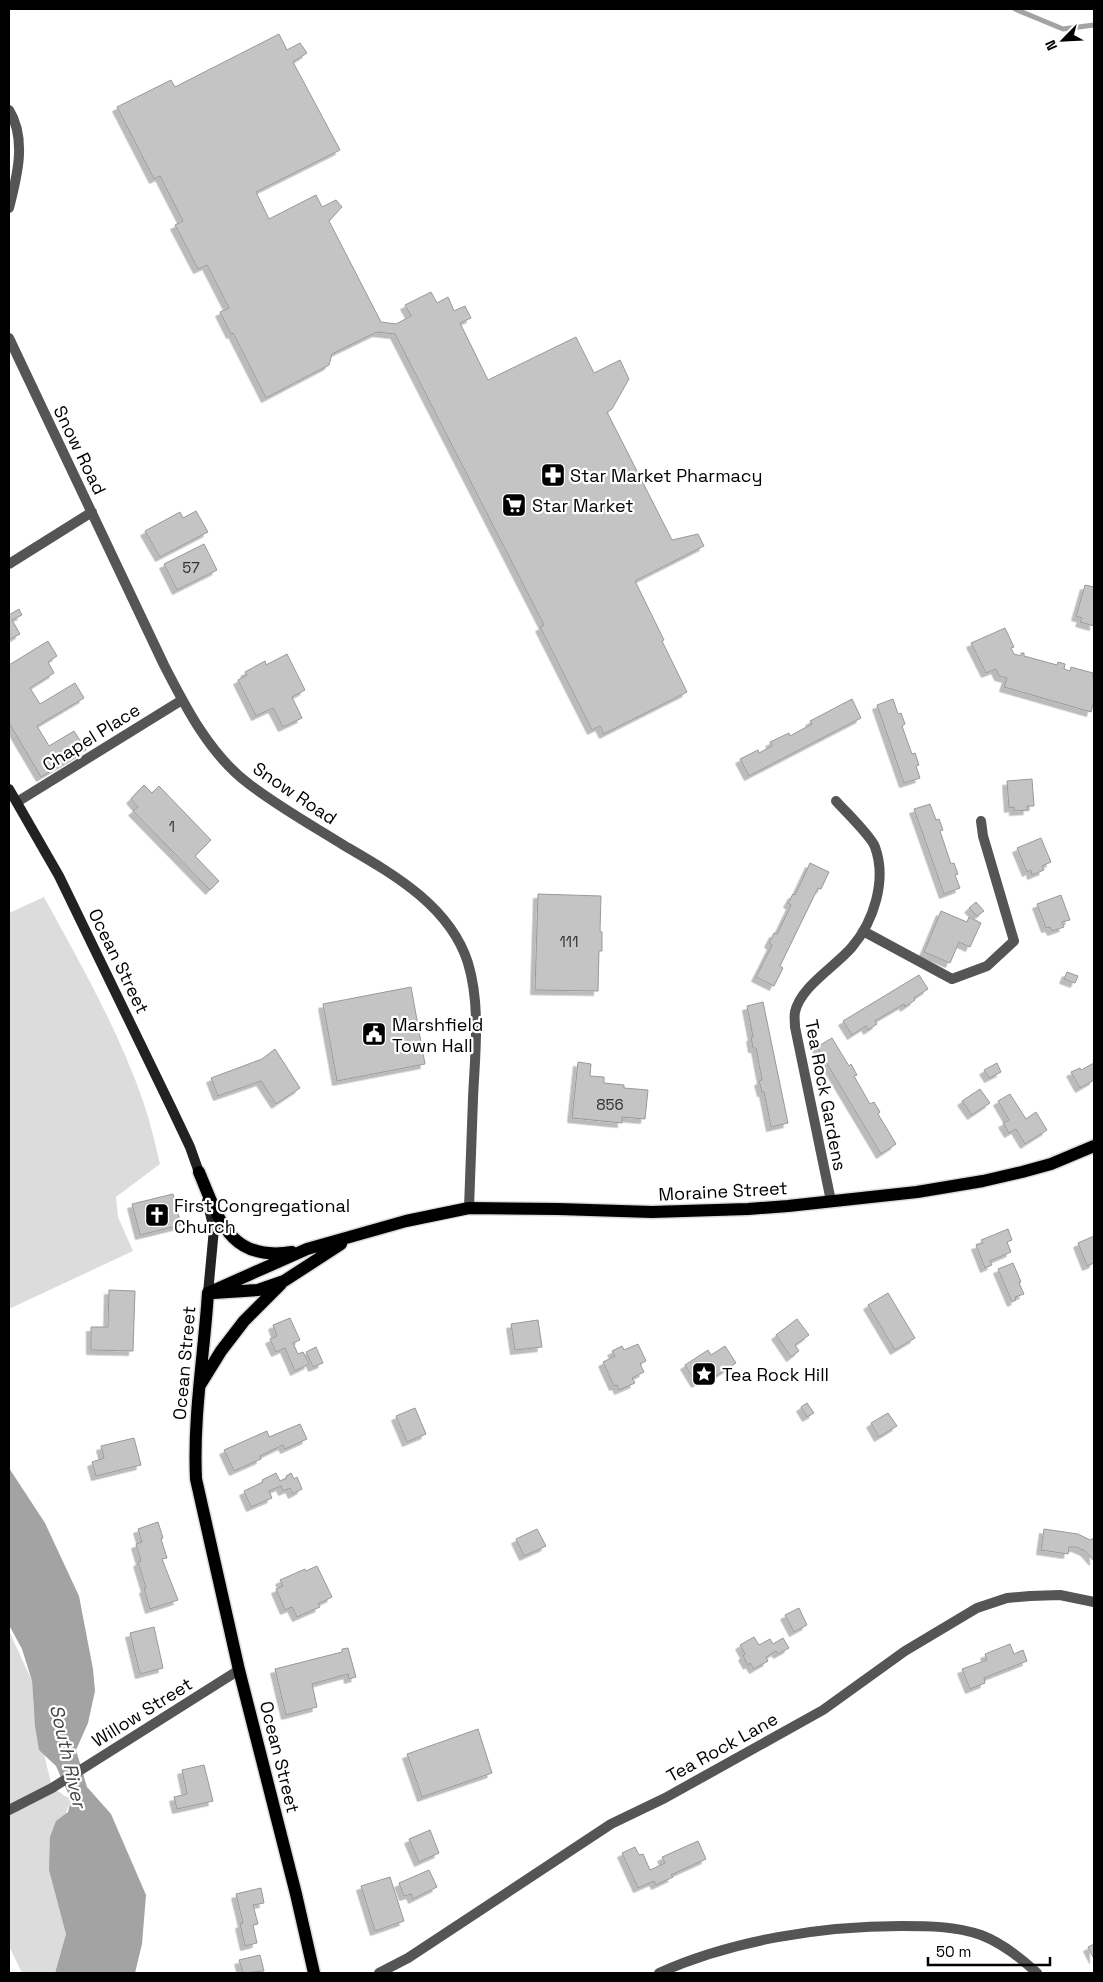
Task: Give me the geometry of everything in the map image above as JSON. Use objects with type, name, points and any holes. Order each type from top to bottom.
[{"type":"main road","name":"Ocean Street","points":[[9,789],[59,876],[171,1107],[200,1172],[214,1229],[198,1388],[195,1454],[196,1479],[239,1670],[296,1894],[314,1973]]},
{"type":"main road","name":"Moraine Street","points":[[208,1293],[307,1249],[350,1238],[406,1220],[469,1208],[652,1212],[748,1209],[830,1201],[917,1192],[982,1181],[1051,1164],[1094,1146]]},
{"type":"main road","points":[[200,1172],[215,1210],[227,1231],[237,1241],[251,1250],[261,1253],[273,1254],[307,1249]]},
{"type":"main road","name":"Moraine Street","points":[[208,1293],[258,1290],[284,1281],[350,1238]]},
{"type":"main road","points":[[198,1388],[221,1351],[244,1321],[284,1281]]},
{"type":"street","points":[[9,110],[15,122],[19,148],[17,176],[9,208]]},
{"type":"street","name":"Snow Road","points":[[9,338],[182,700],[213,748],[248,783],[297,817],[384,869],[422,897],[445,920],[456,935],[468,964],[475,996],[476,1028],[469,1208]]},
{"type":"street","points":[[9,564],[92,512]]},
{"type":"street","name":"Chapel Place","points":[[17,802],[182,700]]},
{"type":"street","name":"Tea Rock Gardens","points":[[830,1201],[795,1027],[794,1012],[801,998],[852,947],[875,905],[879,883],[879,864],[875,845],[836,801]]},
{"type":"street","points":[[863,930],[952,979],[986,966],[1014,941],[983,836],[981,821]]},
{"type":"street","name":"Tea Rock Lane","points":[[379,1973],[408,1958],[611,1824],[665,1798],[823,1710],[905,1651],[977,1608],[1007,1598],[1030,1596],[1060,1596],[1094,1602]]},
{"type":"street","name":"Willow Street","points":[[9,1810],[52,1788],[239,1670]]},
{"type":"street","points":[[659,1973],[700,1958],[776,1938],[851,1927],[920,1926],[952,1928],[981,1935],[1022,1959],[1037,1973]]},
{"type":"shaded area","points":[[44,897],[98,997],[122,1048],[146,1109],[160,1164],[116,1197],[118,1217],[133,1251],[9,1309],[9,913]]},
{"type":"shaded area","points":[[9,1631],[32,1681],[34,1713],[52,1787],[71,1800],[50,1854],[66,1934],[55,1973],[22,1973],[9,1946]]},
{"type":"water","name":"South River","points":[[9,1468],[45,1523],[79,1596],[93,1669],[95,1691],[88,1723],[76,1750],[87,1787],[111,1814],[146,1895],[142,1944],[135,1973],[55,1973],[66,1934],[49,1870],[50,1837],[56,1821],[68,1812],[71,1800],[56,1766],[39,1750],[35,1726],[32,1681],[22,1649],[9,1625]]},
{"type":"building","points":[[279,34],[287,50],[300,43],[307,53],[293,62],[340,150],[256,192],[269,219],[316,195],[322,207],[336,200],[342,207],[329,221],[381,322],[396,324],[411,316],[405,305],[431,292],[437,303],[448,297],[454,311],[465,306],[471,318],[460,323],[488,380],[576,337],[594,373],[620,360],[629,379],[612,409],[607,412],[672,540],[698,534],[704,546],[635,581],[687,692],[604,734],[600,726],[592,730],[540,627],[544,625],[395,334],[377,332],[332,354],[329,365],[266,398],[233,333],[231,334],[220,312],[229,308],[207,265],[198,269],[175,225],[183,221],[160,176],[154,179],[117,107],[171,80],[175,87]]},
{"type":"building","points":[[196,511],[208,532],[160,557],[145,531],[180,512],[183,518]]},
{"type":"building","points":[[204,544],[217,570],[177,590],[164,564]]},
{"type":"building","points":[[1085,585],[1094,587],[1094,626],[1080,622],[1082,618],[1076,616]]},
{"type":"building","points":[[19,609],[22,615],[12,620],[20,634],[9,640],[9,615]]},
{"type":"building","points":[[1005,628],[1014,647],[1011,648],[1014,654],[1021,656],[1021,653],[1024,653],[1024,656],[1057,665],[1058,662],[1065,664],[1064,669],[1070,671],[1071,667],[1093,673],[1094,700],[1091,712],[1004,687],[1007,678],[999,676],[996,669],[986,673],[971,643]]},
{"type":"building","points":[[48,641],[57,656],[48,662],[54,673],[30,688],[40,704],[75,683],[84,698],[37,726],[49,746],[74,731],[86,750],[41,777],[9,723],[9,665]]},
{"type":"building","points":[[287,654],[305,690],[292,697],[302,718],[283,727],[273,708],[256,716],[238,680],[247,675],[245,672],[265,661],[266,665]]},
{"type":"building","points":[[852,699],[861,718],[749,776],[740,759],[758,750],[759,753],[772,746],[770,742],[789,733],[790,736],[812,724],[810,721]]},
{"type":"building","points":[[893,699],[898,714],[901,713],[905,724],[902,726],[912,754],[915,753],[919,765],[916,766],[920,778],[904,783],[877,705]]},
{"type":"building","points":[[1032,779],[1034,806],[1027,806],[1028,810],[1014,811],[1014,807],[1009,808],[1007,781]]},
{"type":"building","points":[[144,785],[152,793],[159,786],[211,840],[195,856],[219,881],[210,890],[133,811],[138,807],[131,799]]},
{"type":"building","points":[[930,804],[936,820],[939,819],[943,830],[940,831],[951,864],[954,863],[958,874],[955,875],[960,888],[944,894],[914,809]]},
{"type":"building","points":[[1041,838],[1051,862],[1042,866],[1044,870],[1032,875],[1031,870],[1027,872],[1017,848]]},
{"type":"building","points":[[810,863],[829,872],[821,889],[818,888],[780,966],[783,968],[774,986],[756,977],[772,945],[769,943],[774,933],[777,934],[791,905],[788,903],[793,894],[795,895]]},
{"type":"building","points":[[538,894],[601,896],[600,931],[602,932],[602,951],[599,951],[598,991],[535,990]]},
{"type":"building","points":[[1061,895],[1070,920],[1062,922],[1064,927],[1052,931],[1050,927],[1046,928],[1037,904]]},
{"type":"building","points":[[976,902],[984,911],[977,916],[969,908]]},
{"type":"building","points":[[941,911],[967,922],[969,917],[981,923],[970,947],[959,942],[950,963],[924,952]]},
{"type":"building","points":[[1067,972],[1078,976],[1075,983],[1064,979]]},
{"type":"building","points":[[919,975],[928,989],[914,998],[915,1000],[905,1007],[904,1004],[875,1021],[877,1024],[868,1030],[866,1026],[852,1035],[843,1021]]},
{"type":"building","name":"Marshfield Town Hall","points":[[411,987],[425,1064],[337,1081],[323,1004]]},
{"type":"building","points":[[763,1002],[788,1123],[771,1127],[764,1092],[762,1092],[759,1081],[762,1080],[756,1048],[753,1048],[751,1037],[753,1037],[747,1006]]},
{"type":"building","points":[[832,1038],[849,1066],[851,1064],[857,1075],[854,1076],[870,1104],[874,1102],[880,1112],[878,1114],[896,1144],[881,1154],[817,1047]]},
{"type":"building","points":[[275,1049],[300,1088],[276,1104],[261,1081],[218,1096],[211,1078],[262,1059]]},
{"type":"building","points":[[578,1062],[591,1064],[590,1076],[604,1077],[604,1083],[624,1085],[624,1088],[648,1090],[645,1119],[622,1117],[622,1123],[572,1118]]},
{"type":"building","points":[[997,1063],[1001,1072],[989,1078],[984,1070]]},
{"type":"building","points":[[1094,1063],[1094,1080],[1080,1088],[1071,1072],[1080,1068],[1081,1070]]},
{"type":"building","points":[[980,1089],[990,1103],[972,1115],[962,1101]]},
{"type":"building","points":[[1010,1094],[1026,1119],[1036,1112],[1047,1130],[1025,1144],[1016,1129],[1009,1133],[1003,1123],[1009,1120],[998,1101]]},
{"type":"building","name":"First Congregational Church","points":[[173,1194],[181,1225],[140,1235],[132,1204]]},
{"type":"building","points":[[1008,1229],[1012,1240],[1007,1242],[1011,1252],[990,1261],[992,1265],[985,1268],[976,1245],[983,1243],[981,1240]]},
{"type":"building","points":[[1094,1236],[1094,1263],[1087,1266],[1078,1243]]},
{"type":"building","points":[[1013,1263],[1024,1294],[1015,1297],[1016,1300],[1012,1302],[998,1269]]},
{"type":"building","points":[[109,1290],[135,1291],[133,1351],[91,1350],[91,1327],[108,1327]]},
{"type":"building","points":[[888,1293],[915,1338],[895,1350],[868,1305]]},
{"type":"building","points":[[290,1318],[300,1340],[293,1343],[298,1354],[303,1352],[309,1364],[295,1371],[285,1348],[276,1352],[270,1339],[277,1336],[273,1325]]},
{"type":"building","points":[[797,1319],[809,1335],[795,1345],[799,1351],[791,1357],[776,1335]]},
{"type":"building","points":[[538,1320],[542,1347],[515,1350],[511,1324]]},
{"type":"building","points":[[638,1344],[646,1361],[640,1364],[644,1372],[632,1378],[635,1383],[619,1390],[617,1385],[614,1386],[603,1362],[615,1356],[612,1351],[622,1346],[624,1350]]},
{"type":"building","points":[[725,1346],[736,1363],[716,1376],[714,1372],[696,1383],[685,1365],[708,1350],[711,1355]]},
{"type":"building","points":[[316,1347],[323,1363],[313,1367],[306,1352]]},
{"type":"building","points":[[807,1403],[814,1413],[807,1417],[801,1407]]},
{"type":"building","points":[[415,1408],[426,1434],[407,1442],[396,1416]]},
{"type":"building","points":[[888,1413],[897,1426],[879,1437],[871,1423]]},
{"type":"building","points":[[300,1424],[307,1439],[285,1449],[283,1445],[260,1456],[261,1459],[234,1471],[224,1450],[267,1431],[269,1437]]},
{"type":"building","points":[[134,1438],[141,1465],[96,1476],[92,1462],[104,1458],[101,1446]]},
{"type":"building","points":[[276,1473],[280,1481],[287,1478],[286,1476],[291,1473],[294,1479],[297,1477],[302,1489],[293,1494],[290,1488],[283,1491],[281,1486],[269,1491],[272,1498],[251,1507],[244,1491]]},
{"type":"building","points":[[158,1522],[167,1558],[162,1559],[178,1600],[150,1609],[138,1562],[141,1561],[136,1544],[142,1542],[138,1529]]},
{"type":"building","points":[[537,1529],[546,1546],[524,1556],[516,1539]]},
{"type":"building","points":[[1044,1529],[1078,1534],[1090,1540],[1094,1538],[1094,1561],[1085,1551],[1076,1547],[1069,1547],[1068,1554],[1041,1550]]},
{"type":"building","points":[[317,1566],[332,1597],[318,1604],[320,1607],[297,1617],[292,1607],[285,1610],[276,1589],[283,1586],[280,1580]]},
{"type":"building","points":[[799,1608],[807,1625],[794,1632],[785,1615]]},
{"type":"building","points":[[154,1627],[163,1668],[140,1674],[130,1633]]},
{"type":"building","points":[[754,1637],[759,1645],[770,1639],[773,1644],[783,1638],[789,1648],[778,1654],[776,1651],[766,1657],[768,1661],[754,1669],[750,1663],[748,1665],[740,1645]]},
{"type":"building","points":[[1010,1644],[1014,1654],[1023,1650],[1027,1661],[984,1678],[985,1683],[970,1689],[962,1669],[987,1660],[985,1654]]},
{"type":"building","points":[[348,1648],[356,1677],[349,1679],[348,1674],[312,1684],[317,1707],[286,1715],[275,1669],[342,1652],[342,1649]]},
{"type":"building","points":[[478,1729],[492,1773],[422,1797],[407,1754]]},
{"type":"building","points":[[204,1765],[213,1801],[177,1809],[174,1797],[187,1794],[182,1770]]},
{"type":"building","points":[[430,1830],[439,1853],[419,1862],[409,1839]]},
{"type":"building","points":[[698,1841],[706,1859],[671,1875],[673,1877],[656,1885],[654,1881],[638,1888],[622,1853],[635,1847],[639,1855],[643,1854],[650,1870],[665,1863],[662,1857]]},
{"type":"building","points":[[429,1870],[437,1887],[413,1899],[411,1894],[404,1896],[399,1883]]},
{"type":"building","points":[[390,1877],[404,1921],[375,1931],[361,1886]]},
{"type":"building","points":[[261,1888],[264,1903],[253,1905],[258,1924],[253,1925],[257,1943],[245,1946],[240,1924],[243,1923],[236,1894]]},
{"type":"building","points":[[1094,1944],[1094,1959],[1088,1947]]},
{"type":"building","points":[[260,1955],[264,1971],[243,1973],[239,1960]]},
{"type":"waterway","points":[[1015,9],[1063,29],[1094,25]]},
{"type":"place","name":"Star Market Pharmacy","points":[[553,475]]},
{"type":"place","name":"Star Market","points":[[514,505]]},
{"type":"place","name":"Marshfield Town Hall","points":[[374,1034]]},
{"type":"place","name":"First Congregational Church","points":[[157,1215]]},
{"type":"place","name":"Tea Rock Hill","points":[[704,1374]]}]
